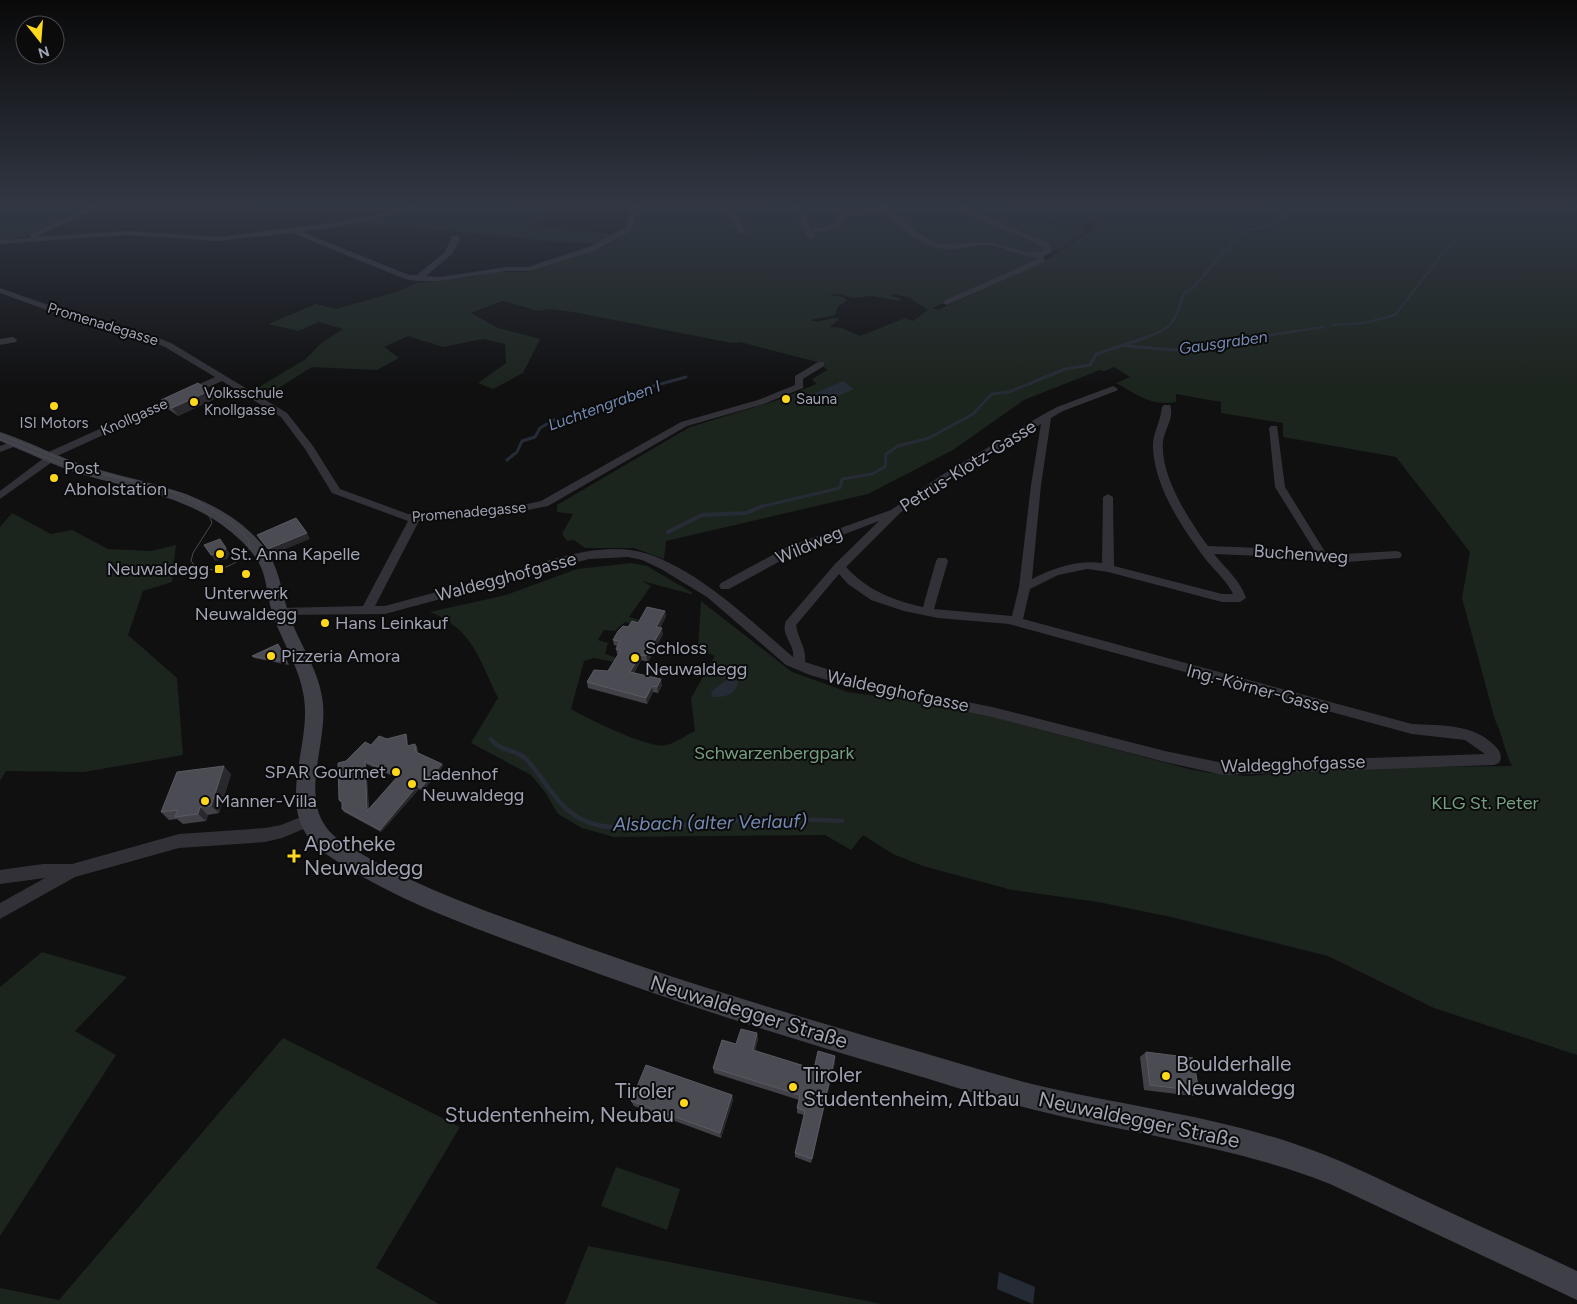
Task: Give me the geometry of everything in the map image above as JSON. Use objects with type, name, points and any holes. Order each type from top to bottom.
[{"type":"main road","points":[[0,436],[87,471],[176,493],[217,514],[241,533],[267,564],[280,612],[314,701],[313,737],[304,796],[308,820]]},
{"type":"main road","name":"Neuwaldegger Straße","points":[[308,820],[313,829],[330,845],[379,874],[423,896],[508,931],[755,1016],[993,1086],[1070,1106],[1238,1141],[1295,1157],[1338,1174],[1577,1286]]},
{"type":"street","points":[[383,266],[417,279],[464,277],[507,269],[523,270],[537,266]]},
{"type":"street","points":[[417,279],[433,266]]},
{"type":"street","points":[[947,303],[1029,266]]},
{"type":"street","name":"Promenadegasse","points":[[0,290],[74,317],[154,338],[284,415],[309,448],[336,491],[392,514],[415,518],[518,509],[553,501],[684,424],[761,402],[800,386],[798,378],[821,364]]},
{"type":"street","points":[[0,342],[13,340]]},
{"type":"street","name":"Knollgasse","points":[[0,496],[49,457],[221,378]]},
{"type":"street","name":"Petrus-Klotz-Gasse","points":[[798,665],[800,653],[791,635],[790,624],[839,567],[896,511],[946,477],[1046,416],[1101,391],[1113,389]]},
{"type":"street","points":[[1025,586],[1072,567],[1087,565],[1108,568],[1222,598],[1240,598],[1233,584],[1205,550],[1179,509],[1162,465],[1158,437],[1167,418],[1167,407]]},
{"type":"street","points":[[1014,622],[1021,607],[1025,586],[1046,416]]},
{"type":"street","points":[[1274,428],[1280,487],[1320,549],[1323,558]]},
{"type":"street","points":[[0,449],[16,442]]},
{"type":"street","points":[[1108,497],[1108,568]]},
{"type":"street","name":"Wildweg","points":[[725,586],[791,550],[896,511]]},
{"type":"street","points":[[367,610],[415,518]]},
{"type":"street","name":"Buchenweg","points":[[1205,550],[1221,549],[1334,560],[1396,555]]},
{"type":"street","name":"Waldegghofgasse","points":[[280,612],[367,610],[397,607],[589,555],[628,553],[657,562],[711,594],[790,662],[854,685],[992,712],[1183,762],[1223,769],[1371,762],[1484,761],[1494,759]]},
{"type":"street","points":[[927,612],[942,561]]},
{"type":"street","name":"Ing.-Körner-Gasse","points":[[839,567],[852,581],[875,597],[904,607],[927,612],[1014,622],[1412,729],[1455,731],[1486,746],[1494,754],[1494,759]]},
{"type":"street","points":[[0,911],[72,871],[171,843],[265,835],[282,831],[308,820]]},
{"type":"street","points":[[0,877],[43,871],[72,871]]},
{"type":"green space","points":[[545,266],[1026,266],[1012,274],[932,308],[938,310],[1034,266],[1577,266],[1577,1055],[1434,1008],[1328,956],[1171,917],[1098,902],[1012,890],[923,866],[893,854],[863,835],[851,850],[825,835],[614,837],[582,828],[558,814],[545,792],[531,775],[471,743],[498,698],[479,658],[465,636],[456,627],[430,612],[506,595],[577,569],[632,563],[647,566],[693,593],[642,581],[651,586],[629,617],[639,620],[637,625],[625,622],[615,631],[604,630],[598,640],[608,643],[605,654],[617,658],[614,662],[594,658],[584,661],[571,709],[618,732],[647,743],[658,745],[670,744],[695,731],[691,698],[715,656],[698,649],[701,601],[792,672],[848,692],[939,705],[990,716],[1189,769],[1247,776],[1349,768],[1512,766],[1495,720],[1462,598],[1470,552],[1396,457],[1283,437],[1283,423],[1221,413],[1221,402],[1176,394],[1176,402],[1159,403],[1152,401],[1116,383],[1130,377],[1114,367],[1105,371],[1100,370],[1024,400],[953,450],[868,494],[666,541],[664,559],[634,548],[585,548],[574,540],[567,541],[562,534],[573,514],[557,512],[557,505],[690,427],[775,401],[816,384],[812,379],[827,370],[821,363],[740,342],[732,343],[573,312],[550,309],[539,311],[502,301],[471,313],[498,328],[540,339],[523,373],[493,389],[478,383],[506,363],[505,344],[483,339],[443,347],[408,336],[384,347],[399,358],[377,370],[312,367],[266,396],[254,390],[306,359],[319,345],[343,329],[319,322],[298,331],[268,324],[316,304],[336,309],[396,292],[417,283],[473,277],[494,272],[525,272]],"holes":[[[842,294],[852,298],[872,296],[899,301],[902,299],[891,296],[892,294],[908,297],[928,310],[913,321],[905,318],[860,336],[842,328],[830,327],[839,319],[836,318],[818,321],[811,320],[835,315],[838,306],[847,301],[843,297],[828,295]]]},
{"type":"green space","points":[[12,513],[51,534],[72,530],[108,549],[151,551],[176,545],[172,582],[143,591],[128,635],[177,678],[183,755],[84,772],[6,771],[0,781],[0,527]]},
{"type":"green space","points":[[42,952],[127,977],[75,1031],[116,1055],[0,1236],[0,987]]},
{"type":"green space","points":[[283,1038],[460,1127],[376,1268],[439,1304],[0,1304],[0,1288],[59,1300]]},
{"type":"green space","points":[[616,1167],[680,1189],[667,1230],[601,1206]]},
{"type":"green space","points":[[588,1246],[882,1304],[565,1304]]},
{"type":"shaded area","points":[[843,381],[854,389],[825,402],[813,394]]},
{"type":"shaded area","points":[[729,678],[738,682],[735,690],[726,696],[714,697],[711,694],[712,691]]},
{"type":"shaded area","points":[[999,1272],[1035,1287],[1033,1304],[997,1289]]},
{"type":"building","points":[[198,383],[209,391],[172,408],[161,400]]},
{"type":"building","points":[[296,518],[307,533],[268,549],[257,535]]},
{"type":"building","points":[[220,539],[226,548],[223,553],[211,555],[204,545]]},
{"type":"building","name":"Schloss Neuwaldegg","points":[[647,607],[665,611],[656,627],[662,628],[646,656],[640,655],[630,672],[661,679],[657,687],[652,686],[646,698],[587,682],[594,670],[608,671],[621,650],[616,649],[620,641],[613,640],[618,631],[623,626],[628,627],[632,621],[638,623]]},
{"type":"building","name":"Pizzeria Amora","points":[[278,644],[287,662],[252,656]]},
{"type":"building","name":"Ladenhof Neuwaldegg","points":[[406,734],[407,746],[415,744],[416,752],[442,764],[421,788],[417,786],[380,830],[342,809],[342,802],[339,800],[338,763],[346,761],[365,742],[371,745],[379,736],[387,739]],"holes":[[[365,761],[398,776],[367,811]]]},
{"type":"building","points":[[224,766],[211,806],[200,807],[198,814],[175,817],[178,810],[161,812],[177,772]]},
{"type":"building","name":"Tiroler Studentenheim, Altbau","points":[[741,1029],[757,1033],[753,1050],[814,1069],[818,1051],[835,1056],[812,1159],[795,1153],[805,1111],[797,1108],[800,1095],[713,1068],[722,1040],[736,1044]]},
{"type":"building","name":"Boulderhalle Neuwaldegg","points":[[1146,1052],[1193,1058],[1199,1091],[1150,1085]]},
{"type":"building","name":"Tiroler Studentenheim, Neubau","points":[[646,1065],[732,1095],[720,1133],[631,1101]]},
{"type":"waterway","points":[[1141,339],[1160,332],[1171,324],[1178,312],[1184,293],[1193,288],[1212,266]]},
{"type":"waterway","name":"Gausgraben","points":[[1332,325],[1364,323],[1395,315],[1433,266]]},
{"type":"waterway","name":"Gausgraben","points":[[1243,339],[1324,327]]},
{"type":"waterway","points":[[761,507],[840,488],[842,479],[872,474],[885,467],[886,454],[898,446],[929,438],[973,414],[992,394],[1009,392],[1065,369],[1090,365],[1096,354],[1145,338]]},
{"type":"waterway","name":"Gausgraben","points":[[1126,346],[1174,350],[1251,338]]},
{"type":"waterway","name":"Luchtengraben I","points":[[507,460],[517,452],[522,441],[535,437],[540,428],[554,420],[565,419],[626,400],[646,388],[686,377]]},
{"type":"waterway","points":[[668,532],[702,515],[746,513],[761,507]]},
{"type":"waterway","name":"Alsbach (alter Verlauf)","points":[[491,739],[499,746],[518,753],[526,759],[561,804],[579,818],[590,823],[622,828],[640,828],[759,819],[842,821]]},
{"type":"tram line","points":[[0,435],[87,469],[187,495],[232,523],[248,539],[250,548],[240,559],[227,567],[212,570],[197,568],[191,561],[193,553],[212,523],[205,511],[192,501],[152,486],[75,468],[0,439]]},
{"type":"place","name":"Sauna","points":[[786,399]]},
{"type":"place","name":"Volksschule Knollgasse","points":[[194,402]]},
{"type":"place","name":"ISI Motors","points":[[54,406]]},
{"type":"place","name":"Post Abholstation","points":[[54,478]]},
{"type":"place","name":"St. Anna Kapelle","points":[[220,554]]},
{"type":"place","name":"Neuwaldegg","points":[[219,569]]},
{"type":"place","name":"Unterwerk Neuwaldegg","points":[[246,574]]},
{"type":"place","name":"Hans Leinkauf","points":[[325,623]]},
{"type":"place","name":"Pizzeria Amora","points":[[271,656]]},
{"type":"place","name":"Schloss Neuwaldegg","points":[[635,658]]},
{"type":"place","name":"SPAR Gourmet","points":[[396,772]]},
{"type":"place","name":"Ladenhof Neuwaldegg","points":[[412,784]]},
{"type":"place","name":"Manner-Villa","points":[[205,801]]},
{"type":"place","name":"Apotheke Neuwaldegg","points":[[294,856]]},
{"type":"place","name":"Boulderhalle Neuwaldegg","points":[[1166,1076]]},
{"type":"place","name":"Tiroler Studentenheim, Altbau","points":[[793,1087]]},
{"type":"place","name":"Tiroler Studentenheim, Neubau","points":[[684,1103]]},
{"type":"park label","name":"Schwarzenbergpark","points":[[774,753]]},
{"type":"park label","name":"KLG St. Peter","points":[[1485,803]]}]
